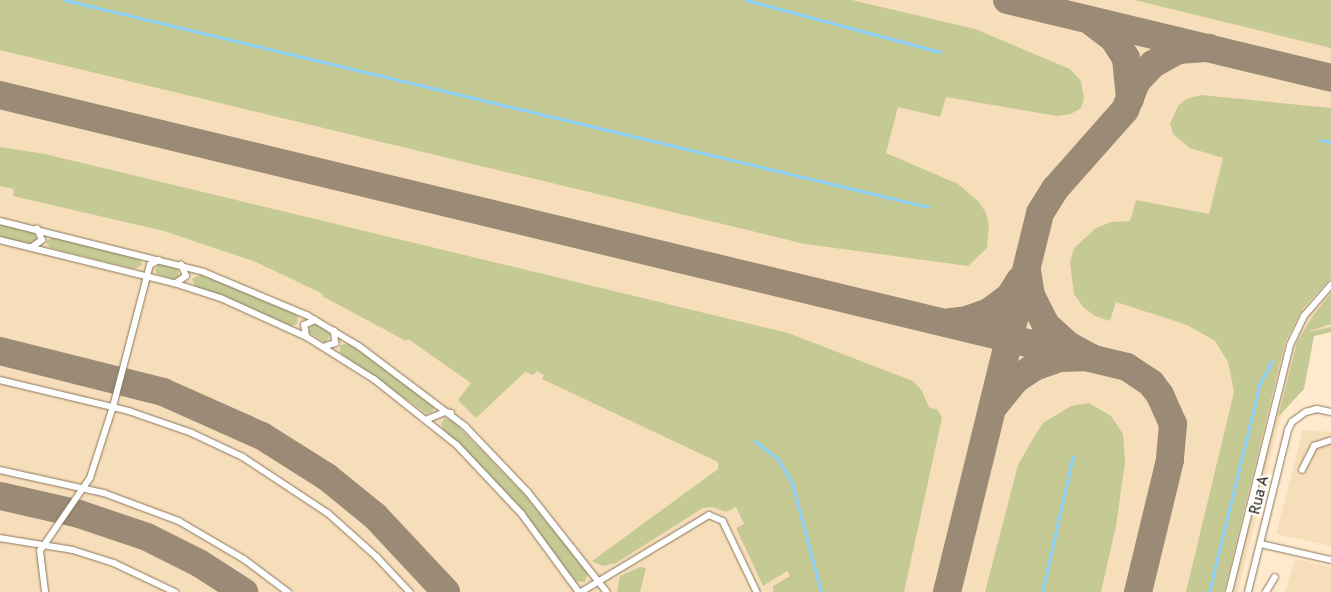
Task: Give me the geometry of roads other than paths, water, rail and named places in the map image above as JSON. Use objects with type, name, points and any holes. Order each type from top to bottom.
[{"type":"lane","points":[[0,220],[179,264],[204,272],[317,321],[332,330],[451,413],[528,492],[600,580],[607,592]]},
{"type":"lane","points":[[30,247],[36,247],[42,240],[40,232],[35,229]]},
{"type":"lane","points":[[0,240],[174,283],[221,298],[307,337],[322,346],[374,379],[441,429],[522,514],[580,592],[709,515],[723,521],[757,592]]},
{"type":"lane","points":[[45,592],[39,556],[44,544],[86,488],[114,407],[147,276],[152,263],[161,260]]},
{"type":"lane","points":[[174,283],[183,281],[186,276],[186,270],[179,264]]},
{"type":"lane","points":[[1230,592],[1290,345],[1304,316],[1331,285]]},
{"type":"lane","points":[[307,337],[304,325],[311,320],[317,321]]},
{"type":"lane","points":[[322,346],[327,347],[335,343],[336,337],[332,330]]},
{"type":"lane","points":[[0,380],[114,407],[192,432],[273,475],[351,532],[410,592]]},
{"type":"lane","points":[[436,402],[441,409],[438,416],[441,429]]},
{"type":"lane","name":"Rua A","points":[[1248,592],[1288,430],[1292,422],[1306,412],[1318,409],[1331,412]]},
{"type":"lane","points":[[426,418],[451,413]]},
{"type":"lane","points":[[1302,470],[1314,446],[1321,440],[1331,440]]},
{"type":"lane","points":[[0,470],[86,488],[179,521],[244,559],[288,592]]},
{"type":"lane","points":[[0,538],[44,544],[114,563],[175,592]]},
{"type":"lane","points":[[1260,544],[1331,560]]},
{"type":"lane","points":[[1266,592],[1275,577]]},
{"type":"waterway","points":[[65,0],[928,207]]},
{"type":"waterway","points":[[746,0],[940,52]]},
{"type":"waterway","points":[[1321,140],[1331,142]]},
{"type":"waterway","points":[[1209,592],[1259,385],[1272,361]]},
{"type":"waterway","points":[[755,441],[778,459],[792,483],[821,592]]},
{"type":"waterway","points":[[1042,592],[1073,456]]}]
